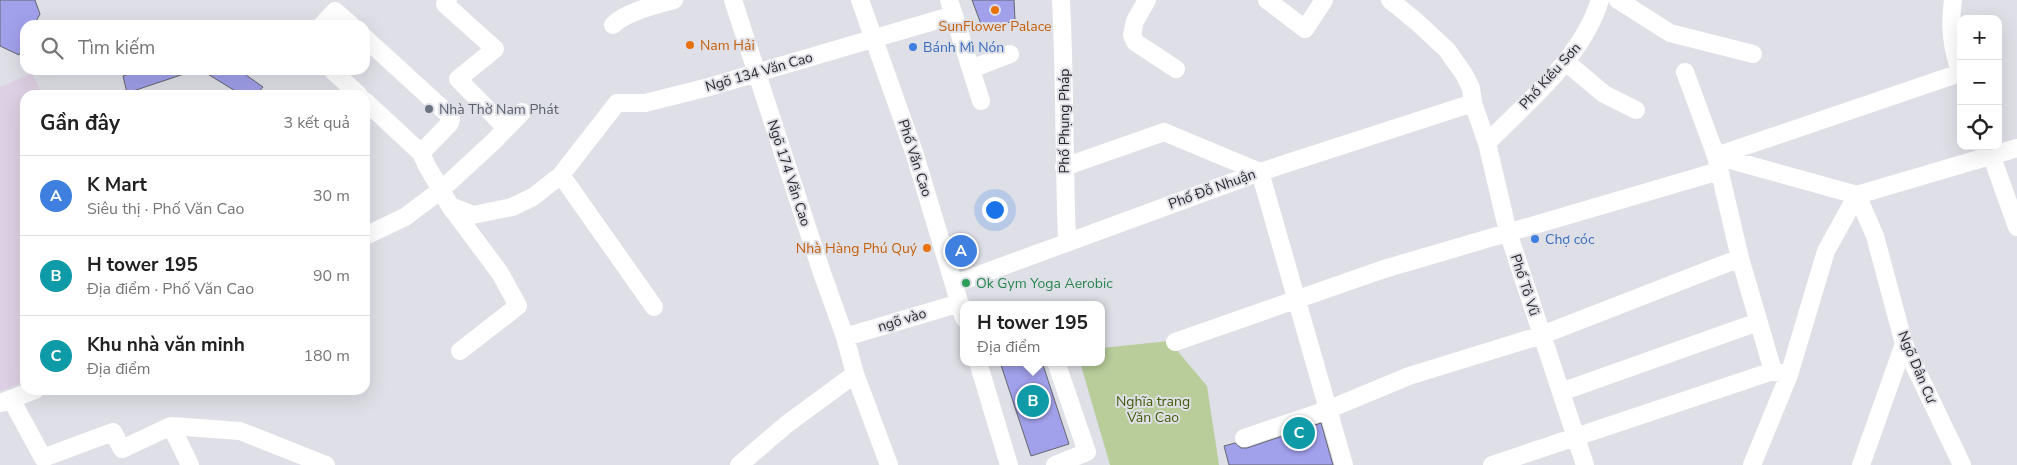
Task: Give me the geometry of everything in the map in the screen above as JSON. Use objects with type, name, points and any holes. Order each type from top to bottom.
[{"type":"street","points":[[448,0],[445,4],[495,49],[458,79],[506,128]]},
{"type":"street","points":[[613,25],[617,20],[638,11],[674,0]]},
{"type":"street","name":"Ngõ 174 Văn Cao","points":[[733,0],[822,273],[845,337],[855,374],[890,465]]},
{"type":"street","name":"Phố Văn Cao","points":[[860,0],[914,152],[960,304]]},
{"type":"street","name":"Phố Phụng Pháp","points":[[1061,0],[1067,241]]},
{"type":"street","points":[[1147,0],[1135,21],[1132,35],[1135,42],[1176,70]]},
{"type":"street","points":[[1267,0],[1304,28],[1324,0]]},
{"type":"street","name":"Phố Tô Vũ","points":[[1390,0],[1447,50],[1467,80],[1487,143],[1508,232],[1585,465]]},
{"type":"street","name":"Phố Kiều Sơn","points":[[1487,143],[1566,62],[1586,34],[1600,0]]},
{"type":"street","points":[[1618,0],[1670,33],[1754,54]]},
{"type":"street","points":[[1952,0],[1950,19],[1952,46],[1957,62]]},
{"type":"street","points":[[951,8],[981,101]]},
{"type":"street","name":"Ngõ 134 Văn Cao","points":[[561,175],[617,103],[645,103],[709,87],[756,72],[874,40],[951,8]]},
{"type":"street","points":[[326,20],[335,10],[346,20]]},
{"type":"street","points":[[370,43],[451,118],[450,123],[422,153]]},
{"type":"street","points":[[971,69],[1010,54]]},
{"type":"street","points":[[1566,62],[1604,94],[1636,110]]},
{"type":"street","points":[[1685,72],[1718,164],[1740,258],[1758,322],[1781,373]]},
{"type":"street","points":[[337,75],[354,90]]},
{"type":"street","points":[[1175,342],[1384,269],[1508,232],[1718,164],[1957,75]]},
{"type":"street","name":"Phố Đỗ Nhuận","points":[[954,284],[1020,261],[1067,241],[1260,172],[1473,103]]},
{"type":"street","points":[[370,106],[422,153],[427,166],[450,206],[500,273],[518,306],[460,351]]},
{"type":"street","points":[[370,234],[405,217],[441,190],[522,112]]},
{"type":"street","points":[[1064,167],[1164,132],[1260,172],[1344,465]]},
{"type":"street","points":[[1718,164],[1857,196],[1990,151],[2017,148]]},
{"type":"street","points":[[1990,151],[2017,228]]},
{"type":"street","points":[[450,206],[473,215],[512,207],[533,197],[561,175],[654,307]]},
{"type":"street","points":[[1752,465],[1781,373],[1826,251],[1857,196]]},
{"type":"street","name":"Ngõ Dân Cư","points":[[1857,196],[1875,236],[1904,344],[1962,465]]},
{"type":"street","points":[[1244,438],[1327,410],[1409,376],[1542,335],[1740,258]]},
{"type":"street","name":"ngõ vào","points":[[845,337],[960,310]]},
{"type":"street","points":[[1561,392],[1758,322]]},
{"type":"street","points":[[1861,465],[1904,344]]},
{"type":"street","points":[[979,366],[1004,462]]},
{"type":"street","points":[[1055,465],[1089,459],[1057,366]]},
{"type":"street","points":[[1492,465],[1575,436],[1781,373]]},
{"type":"street","points":[[739,465],[787,424],[855,374]]},
{"type":"street","points":[[21,395],[5,401],[43,458],[114,432],[122,449],[171,426],[240,431],[326,465]]},
{"type":"street","points":[[171,426],[190,465]]},
{"type":"shaded area","points":[[27,75],[33,75],[40,90],[20,90],[20,384],[0,391],[0,87]]},
{"type":"green space","name":"Nghĩa trang Văn Cao","points":[[1169,341],[1207,386],[1219,465],[1110,465],[1081,366],[1105,366],[1105,348]]},
{"type":"building","points":[[0,0],[35,0],[40,14],[37,20],[20,20],[19,55],[0,46]]},
{"type":"building","name":"SunFlower Palace","points":[[972,0],[1014,0],[1015,20],[984,32]]},
{"type":"building","points":[[181,75],[136,90],[126,90],[123,76]]},
{"type":"building","points":[[209,75],[246,75],[263,87],[260,90],[234,90]]},
{"type":"building","points":[[1001,366],[1043,366],[1069,444],[1031,456]]},
{"type":"building","points":[[1321,423],[1333,465],[1229,465],[1224,446],[1235,443],[1241,448],[1247,448]]},
{"type":"place","name":"SunFlower Palace","points":[[995,10]]},
{"type":"place","name":"Nam Hải","points":[[690,45]]},
{"type":"place","name":"Bánh Mì Nón","points":[[913,47]]},
{"type":"place","name":"Nhà Thờ Nam Phát","points":[[429,109]]},
{"type":"place","name":"Chợ cóc","points":[[1535,239]]},
{"type":"place","name":"Nhà Hàng Phú Quý","points":[[927,248]]},
{"type":"place","name":"K Mart","points":[[961,251]]},
{"type":"place","name":"Ok Gym Yoga Aerobic","points":[[966,283]]},
{"type":"place","name":"H tower 195","points":[[1033,401]]},
{"type":"place","name":"Khu nhà văn minh","points":[[1299,433]]}]
